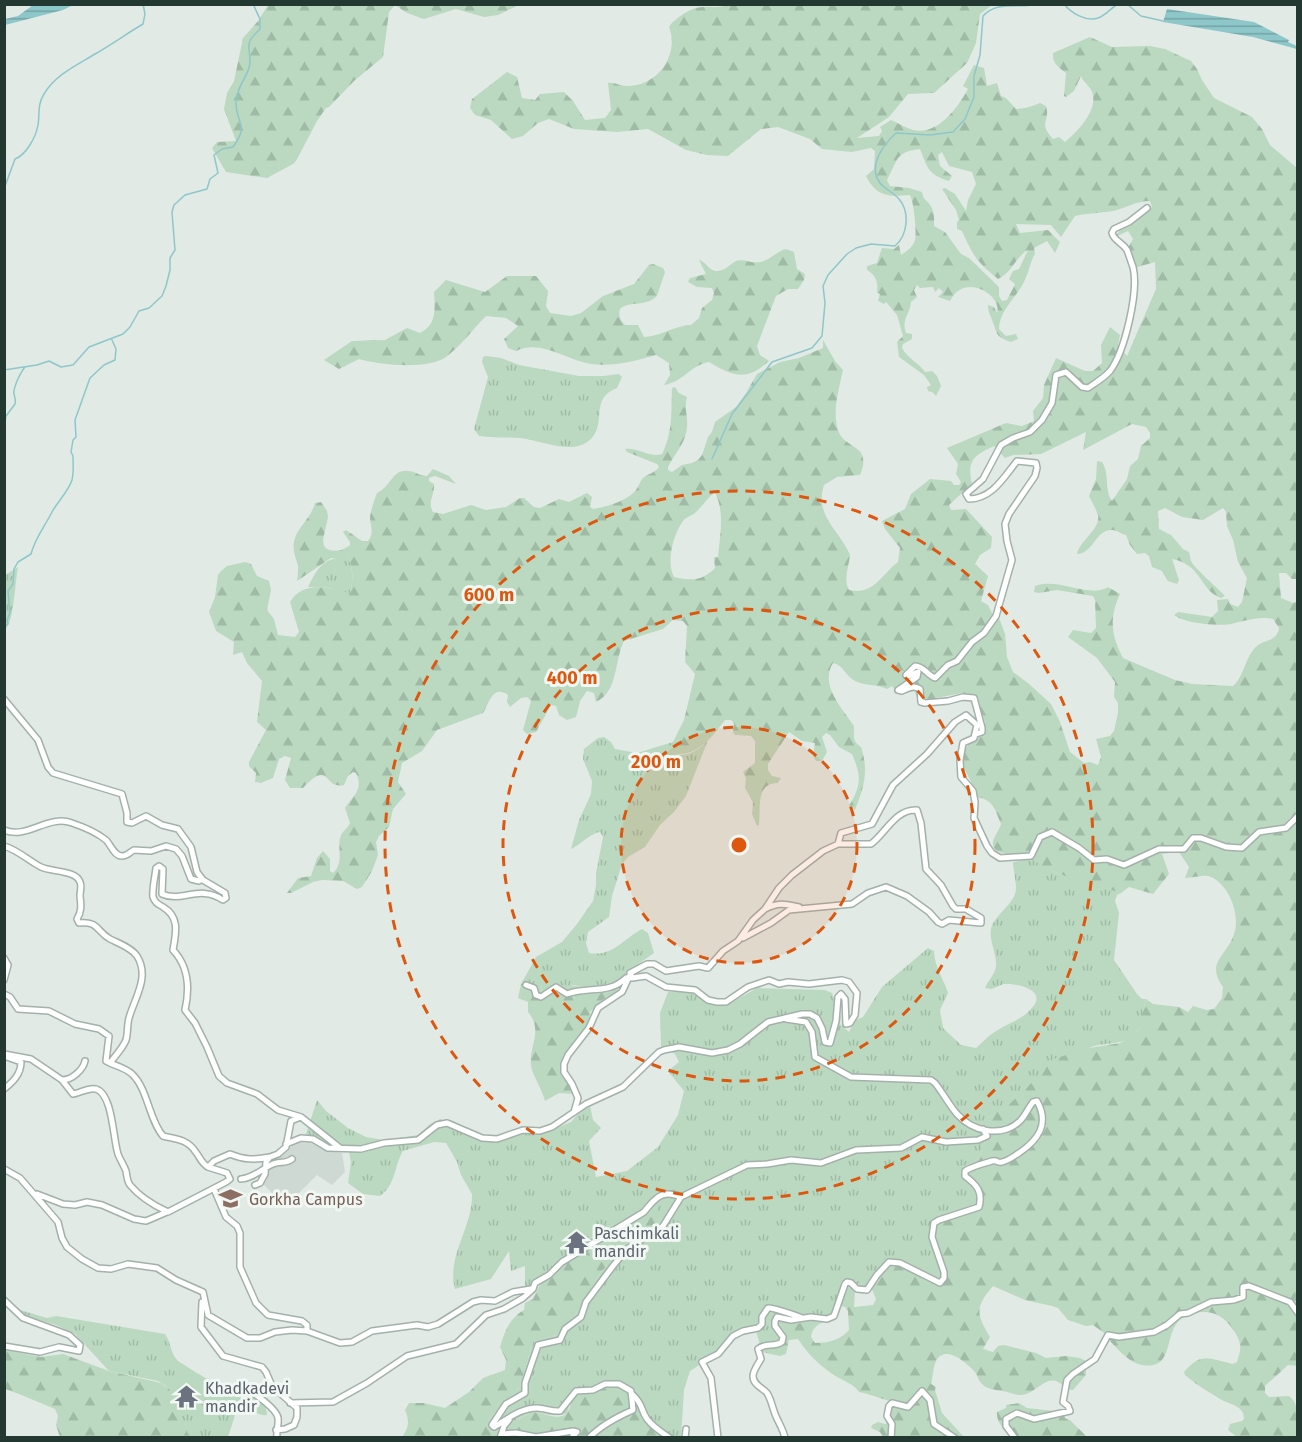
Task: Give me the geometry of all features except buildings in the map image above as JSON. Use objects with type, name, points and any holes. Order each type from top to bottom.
[{"type":"street","points":[[1147,208],[1129,222],[1114,229],[1112,233],[1114,238],[1127,250],[1134,274],[1134,301],[1128,329],[1112,368],[1088,388],[1083,387],[1066,372],[1056,375],[1052,403],[1042,420],[1030,432],[1000,445],[983,479],[966,494],[969,499],[980,499],[987,496],[1017,461],[1036,463],[1035,476],[1009,514],[1005,524],[1006,541],[1012,560],[996,616],[957,661],[948,665],[939,676],[935,678],[929,676],[923,669],[915,666],[906,675],[918,672],[917,677],[898,690],[916,687],[920,689],[921,702],[925,703],[963,697],[974,698],[982,728],[974,738],[963,742],[960,760],[961,777],[973,791],[974,818],[980,831],[992,853],[1000,858],[1031,856],[1040,837],[1052,832],[1094,860],[1107,860],[1124,865],[1159,849],[1184,849],[1193,838],[1201,838],[1226,847],[1242,848],[1259,832],[1286,828],[1298,816]]},
{"type":"street","points":[[4,699],[38,740],[48,768],[53,773],[122,794],[127,822],[132,823],[146,816],[162,825],[178,829],[190,847],[197,872],[202,879],[225,892],[226,898],[223,900],[214,894],[205,892],[168,896],[162,894],[163,869],[159,866],[156,868],[153,895],[156,903],[173,916],[177,935],[173,950],[183,963],[187,975],[189,994],[185,1010],[195,1023],[219,1076],[227,1083],[257,1094],[278,1110],[299,1116],[340,1148]]},
{"type":"street","points":[[838,844],[841,833],[872,824],[893,785],[901,780],[961,717],[966,715],[970,717],[977,725],[976,734]]},
{"type":"street","points":[[526,985],[534,988],[536,995],[541,997],[556,987],[567,994],[579,989],[612,988],[618,986],[634,970],[647,964],[654,964],[666,971],[699,966],[708,968],[723,951],[789,910],[840,907],[852,904],[868,893],[886,887],[899,891],[921,905],[942,924],[949,920],[981,923],[981,918],[966,909],[956,909],[941,885],[926,869],[921,823],[917,810],[912,810],[896,817],[871,844],[838,844],[823,851],[778,888],[765,909],[753,920],[738,941]]},
{"type":"street","points":[[4,830],[18,834],[33,827],[57,821],[71,822],[107,841],[121,856],[125,856],[134,849],[151,851],[166,846],[176,849],[182,856],[190,879],[199,881],[202,879]]},
{"type":"street","points":[[4,846],[13,848],[22,857],[32,860],[44,869],[61,870],[78,878],[81,883],[81,913],[77,920],[79,923],[88,922],[96,925],[109,938],[136,955],[143,972],[140,989],[132,1006],[127,1025],[126,1042],[110,1063]]},
{"type":"street","points":[[765,909],[777,903],[803,908]]},
{"type":"street","points":[[4,958],[8,965],[4,980]]},
{"type":"street","points":[[286,1144],[301,1138],[313,1139],[328,1148],[361,1149],[384,1143],[418,1140],[437,1125],[447,1124],[482,1138],[497,1139],[523,1130],[540,1131],[552,1127],[586,1104],[623,1087],[659,1052],[679,1047],[712,1053],[728,1050],[740,1044],[768,1022],[802,1014],[814,1015],[822,1028],[825,1042],[830,1043],[836,1021],[838,997],[841,994],[845,999],[846,1024],[855,1015],[856,990],[849,982],[842,980],[809,984],[788,982],[780,984],[769,980],[748,987],[726,1002],[717,1002],[708,1000],[695,990],[671,989],[646,976],[632,978],[630,975]]},
{"type":"street","points":[[573,1113],[578,1098],[564,1072],[564,1064],[589,1028],[598,1008],[622,992],[630,975]]},
{"type":"street","points":[[4,994],[10,997],[18,1009],[49,1011],[75,1024],[99,1029],[109,1036],[106,1061],[121,1066],[138,1080],[150,1104],[150,1111],[156,1121],[157,1129],[163,1136],[180,1139],[194,1148],[202,1164],[230,1176],[226,1182],[214,1190],[146,1221],[134,1219],[102,1205],[87,1202],[75,1205],[54,1201],[28,1188]]},
{"type":"street","points":[[784,1019],[806,1022],[812,1032],[815,1057],[840,1073],[858,1078],[931,1080],[957,1114],[966,1121],[993,1133],[1000,1132],[1019,1122],[1033,1102],[1037,1101],[1043,1121],[1042,1129],[1032,1144],[1002,1162],[993,1161],[970,1167],[965,1171],[965,1176],[980,1191],[981,1199],[978,1207],[934,1223],[932,1238],[944,1272],[944,1278],[940,1283],[900,1263],[889,1262],[867,1290],[857,1289],[847,1282],[834,1316],[826,1319],[811,1317],[791,1320],[777,1317],[775,1326],[783,1337],[782,1342],[778,1345],[766,1344],[758,1349],[761,1359],[753,1372],[755,1382],[770,1398],[785,1437]]},
{"type":"street","points":[[4,1055],[31,1059],[62,1080],[73,1094],[96,1089],[104,1096],[112,1122],[117,1153],[126,1170],[128,1182],[156,1207],[168,1212]]},
{"type":"street","points":[[4,1055],[21,1062],[15,1080],[4,1089]]},
{"type":"street","points":[[62,1080],[76,1074],[84,1066],[85,1061]]},
{"type":"street","points":[[208,1167],[214,1161],[230,1154],[240,1159],[253,1160],[270,1157],[284,1151],[291,1121],[299,1116]]},
{"type":"street","points":[[670,1437],[662,1433],[645,1417],[642,1403],[631,1393],[631,1390],[619,1384],[605,1384],[593,1390],[576,1391],[561,1411],[554,1412],[540,1408],[525,1409],[494,1427],[492,1425],[506,1404],[525,1393],[525,1383],[538,1345],[560,1340],[565,1329],[581,1317],[586,1302],[627,1249],[663,1226],[681,1197],[747,1165],[791,1160],[821,1163],[856,1150],[901,1148],[922,1137],[946,1142],[978,1140],[987,1136],[983,1129]]},
{"type":"street","points":[[255,1185],[260,1183],[266,1162],[270,1157]]},
{"type":"street","points":[[242,1179],[250,1178],[279,1162],[288,1162],[292,1159]]},
{"type":"street","points":[[4,1169],[20,1178],[58,1222],[67,1247],[82,1259],[98,1268],[111,1269],[128,1264],[157,1268],[176,1280],[203,1292]]},
{"type":"street","points":[[214,1190],[226,1217],[237,1226],[240,1233],[240,1267],[256,1303],[268,1315],[302,1321],[307,1325],[307,1331]]},
{"type":"street","points":[[291,1403],[333,1402],[342,1399],[407,1356],[456,1344],[486,1315],[504,1309],[523,1298],[533,1289],[535,1283],[549,1275],[562,1262],[644,1212],[653,1201],[666,1193],[681,1197]]},
{"type":"street","points":[[1015,1437],[1006,1426],[1006,1419],[1017,1413],[1034,1419],[1070,1411],[1063,1402],[1067,1380],[1095,1359],[1108,1335],[1119,1337],[1154,1332],[1180,1314],[1188,1313],[1211,1302],[1243,1298],[1243,1287],[1249,1286],[1290,1302],[1298,1312]]},
{"type":"street","points":[[203,1292],[208,1314],[247,1338],[260,1338],[283,1331],[307,1331],[340,1343],[352,1342],[372,1331],[417,1325],[428,1327],[438,1324],[473,1302],[495,1301],[513,1292],[533,1289]]},
{"type":"street","points":[[203,1292],[201,1327],[223,1356],[262,1367],[267,1372],[272,1386],[297,1408],[294,1425],[285,1430],[276,1429]]},
{"type":"street","points":[[4,1300],[23,1318],[69,1335],[80,1345],[79,1351],[59,1347],[40,1352],[4,1346]]},
{"type":"street","points":[[718,1437],[711,1378],[702,1362],[718,1354],[733,1335],[758,1328],[768,1308],[774,1307],[781,1312],[804,1319]]},
{"type":"street","points":[[246,1389],[257,1394],[276,1412],[279,1418],[271,1437]]},
{"type":"street","points":[[891,1437],[892,1424],[887,1416],[889,1406],[892,1403],[908,1407],[922,1391],[930,1400],[934,1424],[954,1437]]},
{"type":"street","points":[[589,1437],[612,1419],[619,1418],[633,1410],[631,1393]]},
{"type":"street","points":[[511,1416],[501,1436],[516,1433],[536,1437],[573,1431],[577,1432],[573,1435],[576,1437]]},
{"type":"street","points":[[685,1437],[686,1428]]},
{"type":"street","points":[[276,1429],[277,1437]]},
{"type":"shaded area","points":[[295,1142],[311,1143],[326,1150],[342,1153],[345,1172],[332,1185],[317,1175],[293,1199],[275,1196],[263,1184],[270,1163],[287,1152]]},
{"type":"green space","points":[[268,4],[519,5],[498,15],[484,17],[456,9],[424,19],[407,13],[395,5],[389,12],[383,57],[326,108],[296,161],[267,178],[226,172],[212,148],[217,142],[236,141],[224,109],[227,93],[234,81],[243,38]]},
{"type":"green space","points":[[729,4],[992,5],[980,14],[976,43],[967,63],[934,93],[908,94],[889,117],[857,138],[879,136],[882,131],[880,127],[891,120],[913,130],[931,129],[946,119],[964,96],[968,89],[963,86],[974,65],[984,68],[987,86],[997,83],[1001,96],[1016,109],[1040,103],[1046,106],[1045,125],[1048,133],[1053,139],[1059,137],[1065,142],[1086,120],[1093,99],[1091,90],[1081,76],[1074,91],[1064,96],[1066,73],[1058,67],[1053,53],[1090,37],[1112,47],[1150,46],[1165,49],[1191,61],[1214,98],[1252,117],[1262,129],[1270,145],[1297,168],[1297,579],[1292,579],[1286,573],[1279,573],[1281,598],[1293,603],[1298,601],[1298,1366],[1288,1365],[1265,1386],[1265,1393],[1269,1397],[1289,1396],[1293,1400],[1298,1415],[1297,1437],[1237,1437],[1228,1430],[1230,1424],[1244,1419],[1242,1411],[1185,1375],[1184,1372],[1190,1365],[1201,1359],[1233,1364],[1237,1362],[1240,1343],[1237,1336],[1222,1318],[1205,1312],[1191,1314],[1178,1322],[1164,1357],[1160,1362],[1146,1366],[1133,1362],[1122,1354],[1107,1335],[1093,1325],[1086,1326],[1068,1320],[1058,1308],[1025,1300],[993,1286],[980,1305],[980,1316],[990,1337],[983,1349],[993,1352],[998,1346],[1004,1345],[1036,1353],[1046,1358],[1066,1356],[1080,1358],[1086,1361],[1086,1375],[1073,1390],[1066,1389],[1060,1383],[1049,1381],[1027,1394],[1019,1395],[985,1387],[974,1371],[961,1359],[950,1354],[940,1356],[935,1363],[931,1384],[936,1387],[942,1413],[964,1437],[955,1436],[942,1428],[934,1415],[926,1392],[904,1405],[859,1392],[821,1365],[798,1339],[789,1340],[786,1354],[780,1356],[762,1352],[764,1348],[783,1342],[776,1326],[778,1321],[797,1324],[810,1320],[827,1320],[814,1328],[811,1337],[815,1343],[838,1339],[849,1330],[848,1311],[841,1306],[848,1283],[855,1290],[854,1307],[873,1305],[876,1299],[871,1287],[887,1266],[897,1263],[929,1282],[941,1284],[947,1272],[936,1242],[935,1220],[936,1217],[977,1205],[978,1195],[960,1173],[963,1167],[979,1159],[985,1142],[981,1125],[985,1119],[1005,1108],[1053,1059],[1089,1048],[1120,1043],[1136,1033],[1146,999],[1153,1004],[1179,1007],[1188,1012],[1193,1006],[1207,1010],[1214,1009],[1222,998],[1223,987],[1216,971],[1219,959],[1234,934],[1236,918],[1234,909],[1227,892],[1215,879],[1208,876],[1185,878],[1189,867],[1179,852],[1162,854],[1169,874],[1153,894],[1129,887],[1121,893],[1064,875],[1032,859],[1048,834],[1063,836],[1052,828],[1038,834],[1033,851],[1030,853],[1001,853],[994,847],[993,842],[1001,824],[990,803],[977,797],[962,757],[964,750],[982,734],[985,722],[975,695],[962,693],[936,698],[943,704],[919,703],[915,692],[901,693],[892,686],[887,689],[859,683],[840,666],[833,663],[829,671],[831,688],[854,726],[854,738],[861,747],[865,764],[863,786],[855,810],[849,806],[858,787],[859,775],[852,754],[839,747],[826,733],[822,737],[827,752],[822,761],[816,761],[813,756],[815,743],[802,741],[789,732],[768,764],[768,770],[772,776],[781,778],[778,783],[771,784],[762,792],[759,825],[757,826],[752,814],[753,802],[745,788],[746,778],[743,772],[755,763],[755,741],[751,736],[735,735],[734,723],[731,720],[725,720],[697,749],[682,754],[673,754],[673,742],[684,720],[695,674],[685,662],[687,626],[683,621],[673,620],[663,629],[624,641],[609,690],[596,702],[594,693],[587,691],[580,701],[576,717],[567,720],[559,715],[556,706],[551,705],[536,732],[527,734],[523,730],[531,701],[527,697],[521,698],[510,707],[507,702],[508,695],[499,692],[492,696],[483,713],[437,730],[422,751],[402,763],[398,782],[406,794],[393,809],[389,827],[376,842],[378,855],[362,887],[357,889],[343,881],[322,880],[287,893],[298,878],[311,876],[317,858],[323,851],[330,859],[330,871],[333,873],[337,869],[341,835],[350,823],[345,808],[358,788],[358,779],[356,773],[353,772],[348,776],[344,785],[337,785],[323,775],[312,779],[303,788],[290,788],[285,780],[291,758],[285,756],[279,759],[273,778],[261,783],[255,782],[256,773],[249,766],[249,762],[266,730],[257,722],[262,681],[247,663],[242,652],[233,655],[234,642],[216,631],[209,612],[215,597],[218,575],[227,566],[245,562],[251,564],[257,576],[269,581],[271,590],[267,610],[274,619],[278,635],[295,637],[299,632],[290,602],[301,591],[315,587],[331,588],[346,592],[348,597],[352,576],[347,556],[341,559],[331,558],[297,581],[295,537],[315,503],[321,502],[327,511],[328,517],[323,540],[324,546],[333,551],[350,545],[343,532],[346,530],[362,541],[368,541],[372,532],[370,514],[377,493],[403,471],[427,476],[433,469],[449,476],[456,484],[435,476],[429,478],[429,481],[434,484],[431,508],[433,512],[443,514],[471,505],[486,510],[506,507],[520,498],[540,508],[559,499],[569,502],[587,493],[592,497],[590,507],[593,509],[610,505],[632,494],[643,478],[659,467],[625,449],[653,455],[662,454],[670,430],[672,388],[675,387],[679,393],[687,397],[687,423],[685,438],[668,467],[668,470],[672,472],[682,465],[698,460],[715,422],[736,407],[757,374],[780,362],[799,358],[823,348],[823,340],[843,370],[836,408],[838,430],[841,437],[861,452],[863,465],[860,475],[837,477],[824,485],[822,505],[829,522],[850,555],[846,577],[849,590],[865,590],[898,562],[900,548],[885,529],[882,521],[905,509],[911,494],[930,479],[951,481],[954,485],[959,485],[961,482],[956,474],[958,464],[947,448],[1006,423],[1022,426],[1034,421],[1033,411],[1043,398],[1044,385],[1056,358],[1085,371],[1093,371],[1102,363],[1101,345],[1110,327],[1120,335],[1118,345],[1127,356],[1156,289],[1155,262],[1134,268],[1128,248],[1133,239],[1128,231],[1115,237],[1122,227],[1152,207],[1150,201],[1113,211],[1075,216],[1061,237],[1051,225],[1016,224],[1020,233],[1048,230],[1060,242],[1055,253],[1047,241],[1034,248],[1035,254],[1023,284],[1002,315],[1000,322],[999,329],[1006,336],[1016,334],[1018,339],[1011,342],[996,332],[988,305],[994,307],[997,313],[997,306],[989,294],[981,289],[965,288],[957,292],[950,301],[938,297],[943,292],[939,288],[935,292],[933,287],[920,288],[917,285],[914,290],[917,297],[911,302],[905,321],[906,333],[912,334],[912,339],[903,344],[902,348],[925,372],[932,371],[937,376],[941,386],[936,396],[928,391],[927,387],[931,385],[924,375],[899,357],[897,342],[903,336],[897,315],[886,302],[884,304],[878,301],[880,294],[877,293],[876,280],[867,270],[867,266],[877,263],[882,248],[894,249],[899,245],[901,255],[911,247],[916,237],[910,195],[896,196],[879,192],[866,176],[874,169],[875,151],[871,148],[852,152],[822,149],[810,139],[778,127],[761,129],[728,156],[707,155],[686,150],[648,129],[617,132],[574,129],[549,119],[538,123],[523,136],[512,139],[491,120],[475,115],[470,108],[472,99],[507,72],[517,77],[522,98],[535,100],[540,94],[564,92],[573,101],[585,120],[605,118],[611,110],[608,83],[637,85],[656,75],[668,58],[672,38],[669,27],[674,21],[696,8]],"holes":[[[920,149],[929,169],[936,176],[949,181],[952,176],[940,166],[938,155],[942,152],[949,166],[972,172],[976,184],[968,200],[966,211],[955,194],[945,188],[942,189],[956,210],[959,220],[957,229],[962,231],[976,258],[985,268],[998,279],[1028,250],[1019,269],[1013,271],[1009,279],[1015,284],[1007,300],[1002,301],[999,296],[999,287],[969,258],[961,254],[945,232],[934,226],[933,210],[922,192],[890,186],[887,180],[898,158],[905,152]],[[1132,424],[1146,427],[1150,433],[1150,438],[1141,446],[1138,459],[1130,466],[1127,479],[1112,501],[1108,492],[1106,472],[1102,462],[1097,461],[1096,479],[1089,496],[1098,520],[1077,554],[1087,550],[1102,533],[1116,531],[1126,535],[1137,554],[1145,553],[1149,556],[1152,567],[1162,571],[1168,581],[1177,584],[1179,580],[1172,559],[1182,562],[1190,566],[1208,589],[1221,598],[1225,596],[1193,564],[1189,552],[1183,549],[1171,535],[1159,529],[1158,511],[1165,508],[1182,517],[1203,520],[1223,508],[1226,512],[1227,526],[1238,562],[1247,578],[1242,602],[1238,607],[1230,604],[1228,599],[1217,600],[1218,611],[1212,617],[1178,612],[1174,615],[1192,622],[1216,625],[1268,618],[1273,619],[1279,628],[1274,638],[1254,649],[1233,686],[1192,684],[1175,680],[1123,658],[1116,642],[1113,626],[1114,611],[1120,594],[1108,587],[1092,591],[1054,584],[1035,586],[1034,592],[1057,590],[1093,596],[1095,600],[1096,628],[1091,633],[1073,630],[1068,637],[1097,658],[1115,682],[1114,697],[1118,703],[1118,713],[1114,731],[1110,736],[1096,739],[1101,757],[1098,765],[1090,762],[1084,763],[1070,752],[1051,704],[1013,672],[1007,657],[1005,634],[998,615],[994,624],[968,651],[962,661],[952,668],[961,654],[994,617],[988,605],[981,601],[988,576],[975,564],[980,555],[991,548],[992,537],[966,509],[951,510],[949,505],[972,484],[970,469],[973,460],[994,446],[1005,458],[1013,455],[1041,454],[1086,432],[1083,450]],[[715,492],[721,516],[718,557],[714,557],[715,568],[696,579],[674,577],[671,556],[676,534],[684,520],[695,513]]]},
{"type":"green space","points":[[786,249],[794,252],[797,269],[805,274],[804,280],[798,289],[788,289],[776,296],[757,346],[760,355],[769,361],[761,368],[746,374],[739,375],[725,371],[709,362],[664,385],[670,375],[669,363],[656,355],[624,363],[599,365],[581,362],[535,347],[516,351],[508,348],[504,339],[518,326],[506,318],[486,316],[457,348],[446,357],[428,364],[403,365],[359,359],[339,369],[324,360],[352,341],[385,340],[407,328],[420,333],[426,330],[434,316],[434,292],[446,280],[485,292],[507,276],[536,276],[548,291],[546,306],[550,313],[571,316],[581,313],[603,296],[634,284],[649,265],[653,264],[663,268],[665,272],[657,296],[647,302],[624,306],[620,309],[619,314],[625,325],[638,325],[644,337],[657,335],[691,325],[699,318],[702,308],[712,300],[714,293],[712,288],[697,287],[688,282],[690,278],[706,274],[699,260],[718,271],[739,260],[763,261]]},
{"type":"green space","points":[[483,357],[501,358],[519,365],[579,376],[619,374],[622,377],[617,388],[609,392],[601,403],[599,422],[594,435],[579,446],[559,446],[520,438],[479,436],[474,429],[488,377],[482,362]]},
{"type":"green space","points":[[347,556],[352,577],[348,598],[330,588],[308,587],[324,563]]},
{"type":"green space","points":[[18,567],[12,611],[5,630],[5,575]]},
{"type":"green space","points":[[604,737],[615,749],[637,753],[673,742],[673,754],[678,755],[692,752],[708,740],[686,796],[660,825],[645,847],[628,857],[622,864],[612,896],[609,917],[588,932],[586,943],[589,953],[597,954],[611,950],[642,929],[648,933],[654,953],[612,986],[574,985],[542,993],[541,984],[521,984],[536,957],[562,942],[593,901],[603,837],[600,832],[597,833],[571,849],[579,820],[591,794],[592,781],[583,759],[584,749],[598,738]]},
{"type":"green space","points":[[1032,859],[1055,872],[1121,893],[1117,895],[1115,901],[1119,913],[1114,960],[1137,994],[1142,999],[1146,999],[1140,1027],[1135,1034],[1124,1041],[1093,1047],[1076,1055],[1045,1076],[1007,1107],[983,1122],[981,1125],[985,1142],[979,1159],[963,1167],[960,1173],[978,1195],[977,1205],[931,1232],[942,1274],[940,1279],[936,1280],[890,1260],[864,1290],[857,1288],[850,1281],[832,1315],[797,1324],[783,1342],[764,1348],[762,1351],[756,1331],[737,1336],[690,1371],[684,1390],[681,1437],[667,1437],[636,1412],[630,1395],[569,1404],[568,1413],[563,1415],[529,1414],[500,1430],[489,1432],[487,1429],[491,1417],[520,1387],[533,1342],[557,1335],[574,1317],[601,1272],[630,1241],[641,1236],[664,1218],[657,1217],[657,1195],[639,1214],[590,1240],[553,1265],[541,1283],[525,1288],[525,1266],[511,1271],[509,1251],[491,1279],[455,1289],[454,1265],[469,1218],[472,1194],[446,1143],[434,1142],[403,1151],[392,1181],[385,1192],[380,1196],[363,1194],[348,1183],[351,1162],[349,1152],[341,1147],[325,1144],[306,1134],[317,1100],[326,1111],[348,1128],[366,1137],[384,1140],[418,1135],[430,1124],[441,1119],[448,1125],[488,1141],[511,1138],[526,1133],[541,1134],[571,1122],[590,1106],[593,1120],[601,1128],[589,1141],[596,1177],[627,1171],[658,1147],[678,1115],[684,1091],[668,1071],[679,1062],[675,1054],[661,1046],[660,1013],[668,992],[695,992],[702,1000],[715,1005],[729,1004],[757,988],[825,990],[832,993],[841,1017],[840,1024],[849,1032],[854,1021],[863,1017],[882,987],[928,948],[934,951],[948,993],[940,1010],[943,1028],[961,1045],[976,1048],[989,1036],[1019,1019],[1035,1003],[1035,993],[1024,987],[1010,984],[991,989],[985,988],[996,966],[991,929],[995,920],[1013,899],[1016,891],[1013,862]]},
{"type":"green space","points":[[626,975],[621,991],[604,999],[590,1012],[589,1024],[565,1060],[561,1070],[575,1094],[559,1093],[545,1101],[532,1070],[531,1054],[535,1026],[528,1012],[528,1002],[518,998],[521,984],[541,984],[542,993],[549,988],[566,985],[602,988],[617,983]]},
{"type":"green space","points":[[657,1194],[657,1216],[662,1215],[664,1218],[641,1236],[630,1241],[601,1272],[574,1317],[557,1335],[533,1342],[520,1387],[491,1417],[487,1429],[492,1432],[498,1430],[534,1413],[562,1416],[568,1412],[572,1398],[576,1394],[604,1386],[625,1390],[636,1411],[642,1408],[644,1415],[667,1437],[401,1438],[408,1425],[405,1410],[409,1403],[424,1403],[445,1408],[469,1392],[483,1378],[505,1370],[506,1360],[500,1347],[504,1336],[511,1321],[524,1310],[525,1303],[533,1299],[541,1283],[539,1279],[549,1272],[553,1265],[590,1240],[639,1214]]},
{"type":"green space","points":[[20,1310],[47,1318],[56,1316],[165,1334],[177,1360],[210,1380],[261,1401],[267,1415],[241,1409],[236,1412],[228,1437],[191,1437],[166,1386],[158,1381],[109,1371],[75,1334],[56,1325],[28,1317]]},
{"type":"green space","points":[[5,1350],[41,1357],[63,1354],[109,1371],[161,1383],[170,1390],[191,1437],[60,1437],[56,1425],[58,1416],[55,1409],[5,1389]]},
{"type":"green space","points":[[923,1394],[930,1405],[931,1423],[951,1437],[883,1437],[880,1432],[871,1428],[878,1422],[887,1423],[886,1419],[893,1404],[911,1407]]},
{"type":"green space","points":[[1019,1403],[1027,1408],[1063,1412],[1065,1418],[1087,1437],[1012,1437],[999,1423],[997,1412],[1006,1408],[1006,1405]]},
{"type":"water","points":[[33,5],[73,5],[63,10],[5,25],[5,19],[18,16]]},
{"type":"water","points":[[1167,9],[1254,22],[1289,40],[1288,42],[1297,46],[1297,49],[1253,37],[1163,22]]},
{"type":"waterway","points":[[4,189],[15,159],[27,150],[35,135],[40,102],[49,87],[67,71],[143,24],[145,14],[143,4]]},
{"type":"waterway","points":[[4,370],[49,361],[61,367],[73,365],[89,347],[123,334],[139,311],[149,308],[162,296],[170,270],[170,258],[175,250],[172,212],[174,205],[185,195],[207,189],[210,179],[218,173],[214,155],[222,149],[233,147],[241,133],[236,98],[250,65],[250,42],[260,29],[260,19],[253,4]]},
{"type":"waterway","points":[[712,459],[732,414],[772,362],[812,348],[822,336],[825,303],[823,286],[828,275],[847,254],[856,248],[871,244],[895,246],[903,236],[906,223],[903,204],[880,183],[876,176],[876,163],[887,143],[896,133],[930,135],[953,132],[965,119],[974,97],[974,76],[980,55],[983,16],[1002,6],[1039,4]]},
{"type":"waterway","points":[[1064,4],[1079,16],[1089,19],[1104,15],[1118,4]]},
{"type":"waterway","points":[[1127,4],[1141,16],[1163,21]]},
{"type":"waterway","points":[[4,627],[8,624],[10,613],[8,591],[13,584],[14,569],[18,562],[31,554],[40,532],[72,480],[73,456],[71,452],[73,440],[76,437],[75,420],[90,378],[104,365],[115,360],[116,349],[112,340]]},
{"type":"waterway","points":[[4,428],[6,416],[15,404],[16,384],[25,367]]},
{"type":"place","name":"Gorkha Campus","points":[[231,1199]]},
{"type":"place","name":"Paschimkali mandir","points":[[576,1242]]},
{"type":"place","name":"Khadkadevi mandir","points":[[187,1397]]}]
